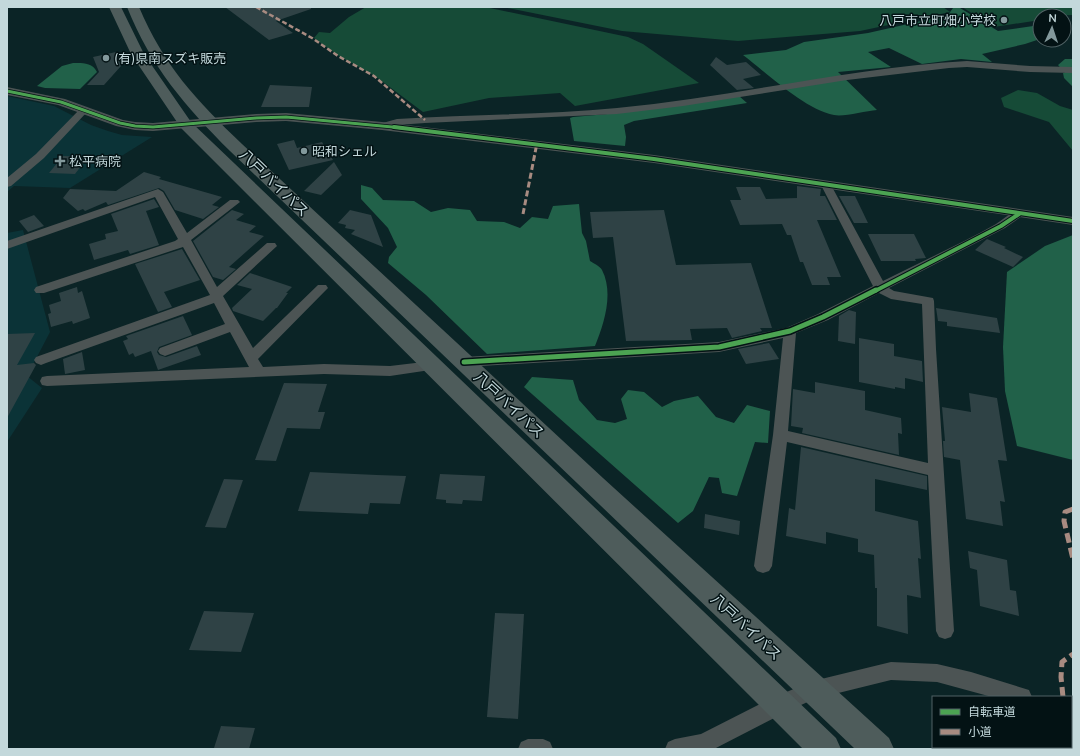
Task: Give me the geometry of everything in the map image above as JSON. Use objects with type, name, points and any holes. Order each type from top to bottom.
[{"type":"highway","name":"八戸バイパス","points":[[115,7],[134,50],[186,125],[825,749]]},
{"type":"highway","name":"八戸バイパス","points":[[133,7],[142,30],[160,59],[177,84],[210,122],[813,690],[878,749]]},
{"type":"street","points":[[382,126],[398,122],[425,120],[617,111],[683,103],[847,77],[949,65],[966,64],[1073,70]]},
{"type":"street","points":[[7,91],[61,102],[83,111],[120,123],[135,126],[153,127],[286,117],[382,126],[654,158],[1073,221]]},
{"type":"street","points":[[7,184],[40,156],[83,111]]},
{"type":"street","points":[[826,185],[880,288],[891,295],[928,301],[929,349],[945,631]]},
{"type":"street","points":[[7,245],[158,192],[259,372]]},
{"type":"street","points":[[40,290],[179,244],[234,202]]},
{"type":"street","points":[[464,362],[719,347],[768,337],[790,331],[823,317],[1001,226],[1019,214]]},
{"type":"street","points":[[41,360],[216,296],[271,246]]},
{"type":"street","points":[[252,358],[322,288]]},
{"type":"street","points":[[165,351],[233,326]]},
{"type":"street","points":[[763,566],[780,435],[790,331]]},
{"type":"street","points":[[47,380],[324,369],[390,371],[432,366]]},
{"type":"street","points":[[780,435],[936,471]]},
{"type":"street","points":[[675,749],[703,744],[779,705],[813,690],[891,671],[937,673],[971,681],[1019,696]]},
{"type":"street","points":[[528,749],[543,749]]},
{"type":"shaded area","name":"松平病院","points":[[7,96],[54,106],[91,125],[122,135],[152,137],[70,188],[14,186],[7,192]]},
{"type":"shaded area","points":[[23,230],[50,332],[27,376],[42,388],[7,442],[7,233]]},
{"type":"green space","points":[[366,7],[485,7],[628,37],[643,44],[699,83],[575,106],[560,93],[489,98],[423,112],[375,76],[339,56],[314,38],[319,32],[330,33],[349,17]]},
{"type":"green space","points":[[503,7],[943,7],[950,12],[860,31],[738,41],[622,31]]},
{"type":"green space","points":[[962,7],[1073,7],[1072,15],[1072,8],[1032,8],[1032,21],[994,27]]},
{"type":"green space","points":[[953,8],[960,8],[998,31],[1032,26],[1032,42],[982,54],[992,62],[961,59],[922,64],[889,48],[868,52],[891,67],[838,72],[877,110],[843,115],[834,115],[811,106],[787,90],[743,55],[786,50],[804,42],[868,33],[948,15]]},
{"type":"green space","points":[[1065,59],[1073,59],[1073,87],[1064,78],[1063,73],[1065,73],[1058,65]]},
{"type":"green space","points":[[73,63],[90,65],[97,72],[80,89],[45,88],[37,86],[62,66]]},
{"type":"green space","points":[[1018,90],[1037,93],[1060,106],[1073,110],[1073,151],[1049,122],[1004,107],[1001,98]]},
{"type":"green space","points":[[739,96],[747,103],[634,121],[624,125],[626,137],[625,146],[574,141],[570,118],[573,117],[619,113]]},
{"type":"green space","points":[[361,185],[372,188],[383,200],[414,201],[431,212],[448,208],[470,210],[477,221],[504,222],[520,228],[532,217],[548,219],[553,206],[579,204],[582,233],[586,241],[590,261],[602,270],[606,279],[606,308],[602,328],[595,346],[487,354],[426,295],[388,263],[389,257],[397,247],[388,228],[361,199]]},
{"type":"green space","points":[[1073,235],[1073,460],[1017,446],[1005,391],[1003,347],[1007,272],[1045,246]]},
{"type":"green space","points":[[532,377],[573,380],[579,400],[597,420],[615,423],[627,419],[621,399],[628,390],[644,392],[662,407],[674,401],[698,396],[716,417],[734,423],[747,405],[770,411],[768,443],[755,442],[737,496],[722,493],[719,478],[709,477],[693,511],[678,523],[524,387]]},
{"type":"building","points":[[225,7],[311,7],[311,9],[276,21],[293,33],[269,40]]},
{"type":"building","points":[[116,52],[121,66],[104,85],[87,85],[99,72],[93,57]]},
{"type":"building","points":[[716,57],[727,65],[746,62],[761,75],[743,79],[754,88],[737,90],[710,65]]},
{"type":"building","points":[[270,85],[312,87],[309,107],[261,107]]},
{"type":"building","points":[[294,140],[297,148],[322,142],[333,160],[289,170],[277,144]]},
{"type":"building","points":[[63,156],[88,157],[75,174],[49,173]]},
{"type":"building","points":[[334,162],[342,175],[321,195],[304,191]]},
{"type":"building","points":[[144,172],[161,177],[159,179],[222,197],[212,205],[219,207],[203,219],[175,210],[164,191],[159,188],[108,205],[106,202],[85,211],[83,209],[78,211],[63,198],[70,189],[116,191]]},
{"type":"building","points":[[797,186],[821,189],[820,196],[825,196],[837,220],[817,220],[841,277],[827,277],[830,285],[812,285],[803,262],[800,262],[791,235],[787,235],[782,224],[740,225],[730,200],[741,200],[736,187],[760,187],[766,199],[797,198]]},
{"type":"building","points":[[839,196],[855,196],[868,223],[854,223]]},
{"type":"building","points":[[154,199],[159,207],[146,211],[159,245],[130,254],[128,250],[94,260],[89,244],[106,239],[105,234],[118,231],[111,214]]},
{"type":"building","points":[[232,210],[244,214],[236,220],[256,226],[249,232],[264,236],[229,267],[236,269],[223,280],[213,277],[193,241]]},
{"type":"building","points":[[350,210],[371,215],[383,247],[351,234],[355,230],[345,228],[346,225],[338,223]]},
{"type":"building","points":[[664,210],[676,265],[751,263],[772,328],[760,328],[762,331],[732,338],[727,328],[690,329],[692,340],[626,341],[613,237],[593,238],[590,212]]},
{"type":"building","points":[[34,215],[44,226],[28,232],[19,221]]},
{"type":"building","points":[[868,234],[914,234],[926,258],[915,259],[916,261],[881,261]]},
{"type":"building","points":[[987,239],[1006,247],[1004,248],[1023,257],[1013,267],[975,250]]},
{"type":"building","points":[[182,249],[200,280],[164,292],[172,307],[158,312],[135,264]]},
{"type":"building","points":[[250,273],[292,287],[286,293],[288,293],[277,308],[263,321],[233,311],[232,308],[252,289],[237,285]]},
{"type":"building","points":[[77,287],[78,293],[82,291],[90,318],[73,324],[72,321],[51,327],[48,314],[51,313],[49,305],[61,301],[59,293]]},
{"type":"building","points":[[936,308],[997,318],[1000,333],[947,326],[947,322],[938,321]]},
{"type":"building","points":[[849,310],[856,312],[855,344],[838,341],[839,316]]},
{"type":"building","points":[[183,316],[192,335],[159,347],[157,352],[159,355],[166,357],[197,346],[201,355],[158,370],[151,351],[135,357],[133,353],[129,355],[123,341],[128,339],[126,336]]},
{"type":"building","points":[[35,333],[17,365],[34,363],[36,365],[7,418],[7,334]]},
{"type":"building","points":[[859,338],[894,344],[894,356],[922,361],[923,382],[905,378],[905,389],[895,387],[895,389],[859,382]]},
{"type":"building","points":[[769,343],[779,359],[746,364],[738,349]]},
{"type":"building","points":[[82,352],[85,370],[65,374],[63,359]]},
{"type":"building","points":[[815,382],[865,391],[865,410],[901,418],[902,434],[898,433],[899,455],[802,433],[803,428],[791,426],[793,389],[815,393]]},
{"type":"building","points":[[284,383],[327,384],[318,412],[325,412],[320,429],[287,428],[276,461],[255,460]]},
{"type":"building","points":[[969,393],[997,398],[1007,461],[998,460],[1005,502],[1000,501],[1003,526],[966,519],[960,460],[944,457],[943,441],[945,441],[942,407],[971,412]]},
{"type":"building","points":[[801,447],[927,476],[927,490],[875,479],[875,511],[918,521],[921,559],[918,558],[921,598],[907,595],[908,634],[877,626],[877,588],[875,588],[874,555],[858,552],[858,539],[826,532],[826,544],[786,536],[789,508],[795,510]]},
{"type":"building","points":[[310,472],[406,476],[400,504],[370,503],[368,514],[298,511]]},
{"type":"building","points":[[440,474],[485,476],[482,501],[463,500],[462,504],[446,503],[446,500],[436,499]]},
{"type":"building","points":[[224,479],[243,480],[226,528],[205,527]]},
{"type":"building","points":[[705,514],[740,521],[739,535],[704,528]]},
{"type":"building","points":[[968,551],[1007,560],[1010,590],[1016,591],[1019,616],[980,606],[977,570],[970,568]]},
{"type":"building","points":[[204,611],[254,613],[241,652],[189,650]]},
{"type":"building","points":[[495,613],[524,614],[518,719],[487,717]]},
{"type":"building","points":[[221,726],[255,728],[249,749],[214,748]]},
{"type":"marked path","points":[[256,7],[312,38],[338,56],[374,76],[425,120]]},
{"type":"marked path","points":[[523,214],[537,143]]},
{"type":"marked path","points":[[1073,509],[1065,512],[1064,521],[1073,559]]},
{"type":"marked path","points":[[1063,696],[1061,677],[1062,662],[1073,654]]},
{"type":"cycle path","points":[[7,91],[61,102],[120,123],[135,126],[153,127],[256,118],[286,117],[382,126],[654,159],[1073,221]]},
{"type":"cycle path","points":[[464,362],[719,347],[768,337],[790,331],[823,317],[1001,226],[1019,214]]},
{"type":"place","name":"八戸市立町畑小学校","points":[[1004,20]]},
{"type":"place","name":"(有)県南スズキ販売","points":[[106,58]]},
{"type":"place","name":"昭和シェル","points":[[304,151]]},
{"type":"place","name":"松平病院","points":[[60,161]]}]
